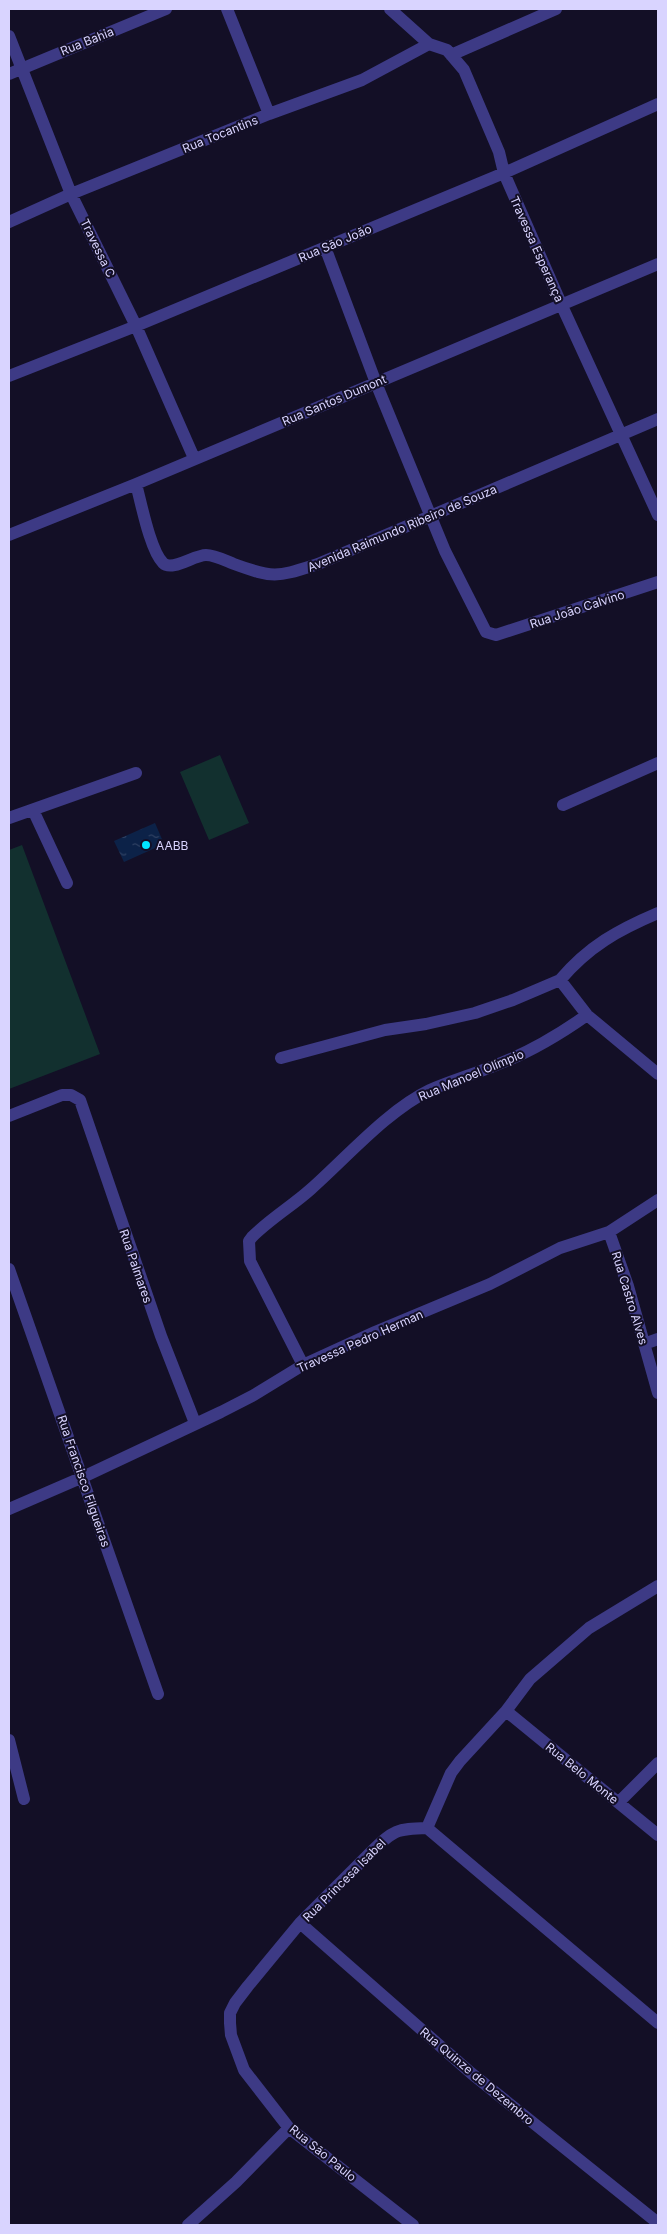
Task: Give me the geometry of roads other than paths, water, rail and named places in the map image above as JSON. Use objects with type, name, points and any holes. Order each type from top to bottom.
[{"type":"street","name":"Rua Bahia","points":[[9,74],[166,9]]},
{"type":"street","points":[[227,9],[269,114]]},
{"type":"street","name":"Travessa Esperança","points":[[390,9],[429,44],[442,47],[452,55],[467,74],[499,152],[504,173],[562,306],[658,515]]},
{"type":"street","points":[[452,55],[556,9]]},
{"type":"street","name":"Travessa C","points":[[9,36],[71,194],[136,326],[194,458]]},
{"type":"street","name":"Rua Tocantins","points":[[9,222],[71,194],[269,114],[362,80],[429,44]]},
{"type":"street","name":"Rua São João","points":[[9,376],[136,326],[504,173],[658,104]]},
{"type":"street","points":[[325,246],[376,383],[431,517]]},
{"type":"street","name":"Rua Santos Dumont","points":[[10,532],[136,484],[658,264]]},
{"type":"street","name":"Avenida Raimundo Ribeiro de Souza","points":[[136,484],[157,554],[162,562],[170,566],[205,555],[259,574],[275,576],[318,564],[658,419]]},
{"type":"street","name":"Rua João Calvino","points":[[431,517],[484,630],[488,634],[496,635],[658,582]]},
{"type":"street","points":[[563,805],[658,763]]},
{"type":"street","points":[[9,818],[136,772]]},
{"type":"street","points":[[33,810],[67,883]]},
{"type":"street","points":[[281,1058],[385,1030],[426,1024],[474,1013],[513,1000],[560,980],[583,955],[600,941],[658,913]]},
{"type":"street","points":[[560,980],[587,1016],[658,1074]]},
{"type":"street","name":"Rua Manoel Olímpio","points":[[303,1365],[250,1261],[249,1241],[252,1237],[309,1191],[381,1125],[412,1100],[430,1090],[503,1062],[533,1048],[559,1035],[587,1016]]},
{"type":"street","name":"Rua Palmares","points":[[9,1116],[62,1095],[77,1097],[83,1106],[151,1310],[195,1423]]},
{"type":"street","name":"Travessa Pedro Herman","points":[[9,1509],[83,1477],[254,1395],[303,1365],[482,1287],[560,1248],[609,1232],[658,1200]]},
{"type":"street","name":"Rua Castro Alves","points":[[609,1232],[628,1286],[658,1393]]},
{"type":"street","name":"Rua Francisco Filgueiras","points":[[9,1269],[158,1694]]},
{"type":"street","points":[[644,1344],[658,1339]]},
{"type":"street","points":[[658,1586],[590,1628],[530,1680],[506,1711],[451,1773],[426,1828],[658,2023]]},
{"type":"street","name":"Rua Belo Monte","points":[[506,1711],[658,1835]]},
{"type":"street","points":[[9,1742],[24,1799]]},
{"type":"street","points":[[618,1802],[658,1763]]},
{"type":"street","name":"Rua Princesa Isabel","points":[[244,2070],[231,2035],[230,2013],[248,1986],[300,1923],[384,1839],[401,1829],[426,1828]]},
{"type":"street","name":"Rua Quinze de Dezembro","points":[[300,1923],[471,2073],[658,2223]]},
{"type":"street","name":"Rua São Paulo","points":[[244,2070],[289,2128],[411,2224]]},
{"type":"street","points":[[188,2225],[236,2182],[289,2128]]},
{"type":"water","points":[[155,823],[164,844],[124,862],[114,841]]},
{"type":"place","name":"AABB","points":[[146,845]]}]
